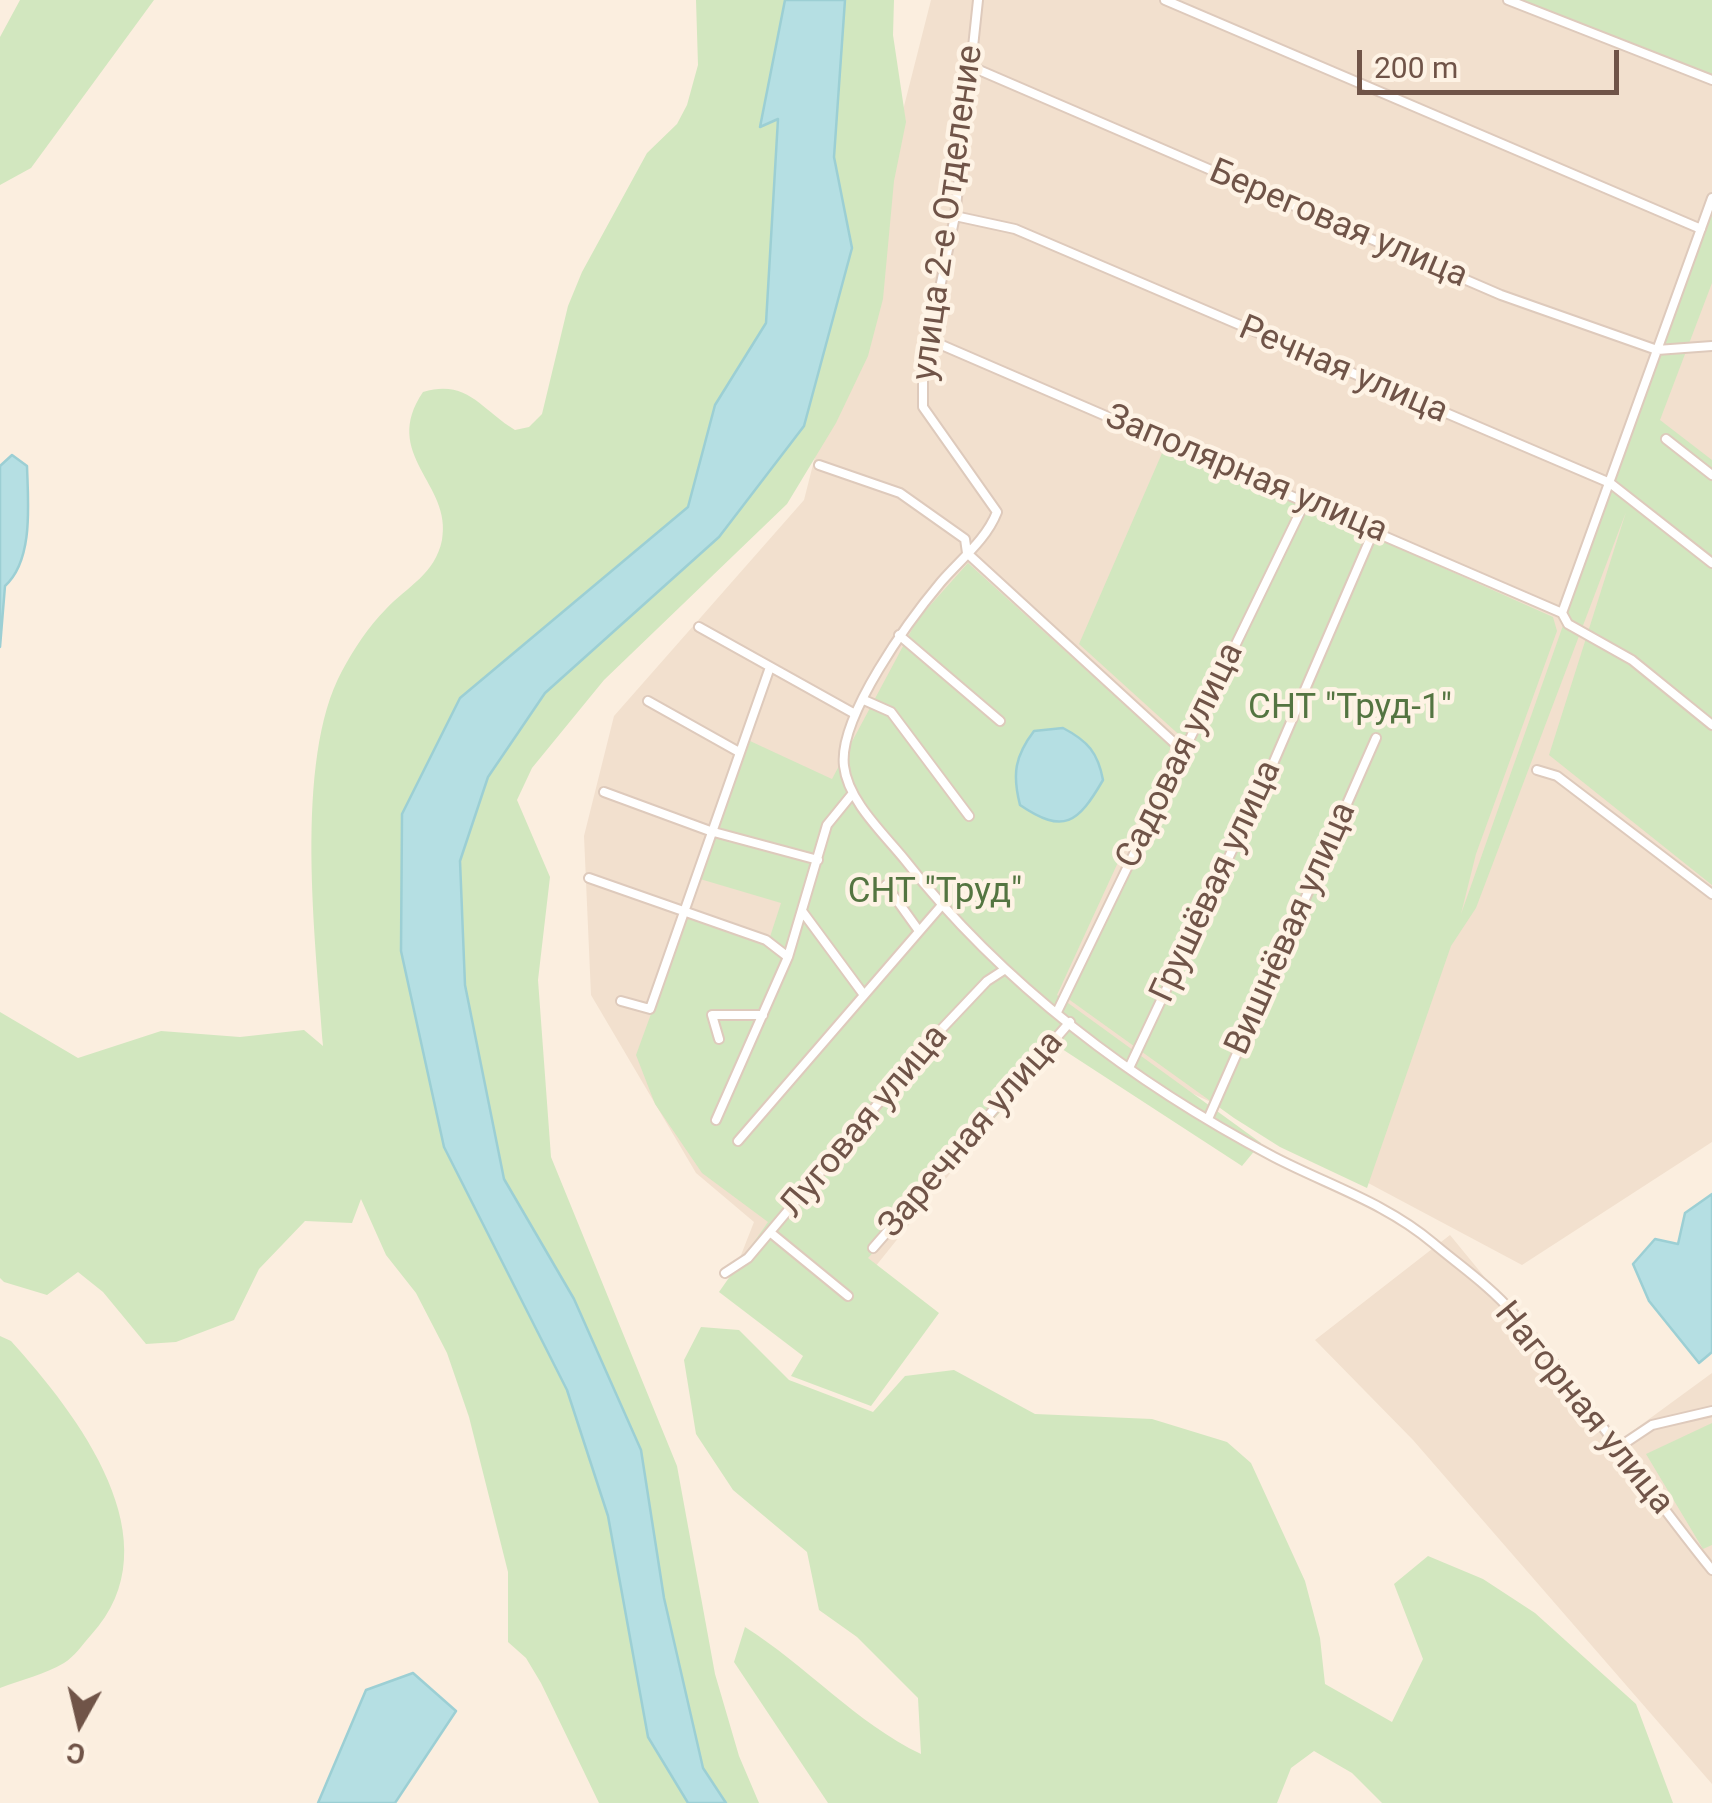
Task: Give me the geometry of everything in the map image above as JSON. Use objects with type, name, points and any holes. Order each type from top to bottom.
[{"type":"street","name":"улица 2-е Отделение","points":[[855,714],[898,635],[967,552],[990,532],[997,512],[923,407],[923,368],[955,216],[978,0]]},
{"type":"street","points":[[1166,0],[1701,229]]},
{"type":"street","points":[[1508,0],[1712,80]]},
{"type":"street","name":"Береговая улица","points":[[972,67],[1501,294],[1657,350],[1712,346]]},
{"type":"street","points":[[1562,613],[1712,198]]},
{"type":"street","name":"Речная улица","points":[[955,216],[1015,229],[1610,483],[1712,563]]},
{"type":"street","name":"Заполярная улица","points":[[930,340],[1562,613],[1568,624],[1632,660],[1712,725]]},
{"type":"street","points":[[1666,439],[1712,475]]},
{"type":"street","points":[[819,465],[900,493],[966,539],[967,552],[1182,750]]},
{"type":"street","name":"Садовая улица","points":[[1056,1012],[1306,500]]},
{"type":"street","name":"Грушёвая улица","points":[[1129,1068],[1272,766],[1374,530]]},
{"type":"street","points":[[699,627],[769,670],[855,714],[844,766],[853,794],[828,825],[788,957],[716,1120]]},
{"type":"street","points":[[898,635],[1000,721]]},
{"type":"street","points":[[621,1001],[650,1008],[769,670]]},
{"type":"street","points":[[864,700],[891,712],[969,816]]},
{"type":"street","points":[[648,701],[739,752]]},
{"type":"street","name":"Вишнёвая улица","points":[[1208,1120],[1376,738]]},
{"type":"street","points":[[1537,770],[1557,776],[1712,894]]},
{"type":"street","points":[[604,792],[710,831],[818,860]]},
{"type":"street","name":"Нагорная улица","points":[[853,794],[942,905],[1004,970],[1056,1012],[1129,1068],[1208,1120],[1368,1200],[1428,1239],[1511,1310],[1712,1570]]},
{"type":"street","points":[[589,878],[766,940],[788,957]]},
{"type":"street","points":[[886,886],[918,931]]},
{"type":"street","points":[[738,1141],[942,905]]},
{"type":"street","points":[[802,911],[864,996]]},
{"type":"street","name":"Луговая улица","points":[[724,1273],[748,1258],[934,1037],[988,981],[1004,970]]},
{"type":"street","points":[[720,1039],[712,1015],[763,1015]]},
{"type":"street","name":"Заречная улица","points":[[873,1248],[1070,1022]]},
{"type":"street","points":[[771,1232],[848,1296]]},
{"type":"street","points":[[1616,1449],[1652,1424],[1712,1410]]},
{"type":"street","points":[[1702,1558],[1712,1552]]},
{"type":"shaded area","points":[[931,0],[1712,0],[1712,1142],[1522,1265],[1248,1119],[1062,1034],[814,1343],[732,1278],[754,1222],[696,1173],[591,995],[584,836],[614,716],[804,500]]},
{"type":"shaded area","points":[[1450,1235],[1619,1441],[1712,1373],[1712,1784],[1413,1440],[1315,1340]]},
{"type":"green space","points":[[20,0],[154,0],[31,168],[0,185],[0,37]]},
{"type":"green space","points":[[696,0],[894,0],[893,35],[906,122],[894,181],[883,299],[868,356],[836,423],[787,504],[604,680],[532,768],[517,800],[550,877],[538,980],[551,1157],[677,1466],[715,1674],[739,1756],[759,1803],[599,1803],[541,1683],[526,1658],[508,1642],[508,1572],[469,1417],[447,1353],[416,1293],[386,1255],[361,1199],[352,1223],[305,1221],[259,1269],[234,1320],[176,1342],[146,1344],[103,1292],[78,1272],[47,1295],[4,1282],[0,1278],[0,1012],[78,1058],[161,1031],[240,1037],[304,1030],[323,1046],[312,854],[317,753],[327,709],[342,671],[362,638],[427,571],[442,540],[443,520],[438,502],[413,452],[409,434],[412,414],[423,392],[451,389],[473,398],[515,430],[529,427],[542,414],[568,306],[582,272],[647,153],[677,124],[687,105],[698,65]]},
{"type":"green space","points":[[1513,0],[1712,0],[1712,80]]},
{"type":"green space","name":"СНТ \"Труд-1\"","points":[[1712,204],[1712,283],[1660,420],[1712,460],[1712,885],[1549,755],[1626,512],[1476,908],[1451,946],[1367,1188],[1280,1147],[1234,1118],[1067,998],[1186,741],[1079,644],[1166,444],[1553,617],[1557,631],[1476,854],[1461,914]]},
{"type":"green space","name":"СНТ \"Труд\"","points":[[968,563],[1171,747],[1057,995],[1261,1143],[1242,1166],[1059,1047],[868,1258],[939,1313],[871,1406],[791,1376],[803,1356],[719,1292],[768,1222],[702,1173],[655,1104],[636,1055],[686,918],[768,943],[781,903],[700,879],[750,741],[832,779],[917,620]]},
{"type":"green space","points":[[701,1327],[739,1330],[789,1380],[873,1412],[905,1376],[954,1370],[1035,1414],[1152,1419],[1227,1442],[1251,1463],[1305,1581],[1320,1638],[1325,1684],[1392,1722],[1423,1659],[1394,1584],[1428,1556],[1483,1579],[1535,1613],[1636,1704],[1673,1803],[1382,1803],[1352,1773],[1314,1751],[1291,1768],[1277,1803],[828,1803],[734,1662],[745,1627],[875,1727],[921,1754],[918,1698],[857,1637],[819,1610],[807,1552],[733,1490],[696,1434],[684,1360]]},
{"type":"green space","points":[[0,1336],[11,1341],[37,1371],[88,1442],[108,1480],[121,1520],[124,1560],[115,1599],[75,1654],[57,1667],[0,1688]]},
{"type":"green space","points":[[1712,1423],[1712,1545],[1703,1549],[1646,1454]]},
{"type":"water","points":[[785,0],[845,0],[834,157],[852,248],[804,426],[719,537],[545,693],[488,777],[460,861],[465,985],[504,1179],[574,1299],[641,1450],[664,1598],[703,1768],[726,1803],[688,1803],[648,1737],[608,1516],[567,1390],[444,1147],[401,951],[402,814],[460,698],[688,507],[715,405],[766,323],[778,119],[760,127]]},
{"type":"water","points":[[12,455],[27,466],[27,530],[21,561],[5,586],[0,647],[0,466]]},
{"type":"water","points":[[1063,728],[1090,749],[1103,780],[1077,815],[1059,822],[1020,805],[1016,775],[1019,757],[1034,731]]},
{"type":"water","points":[[1712,1194],[1712,1352],[1699,1363],[1649,1301],[1633,1264],[1655,1239],[1678,1244],[1685,1213]]},
{"type":"water","points":[[413,1673],[456,1711],[395,1803],[318,1803],[366,1690]]}]
